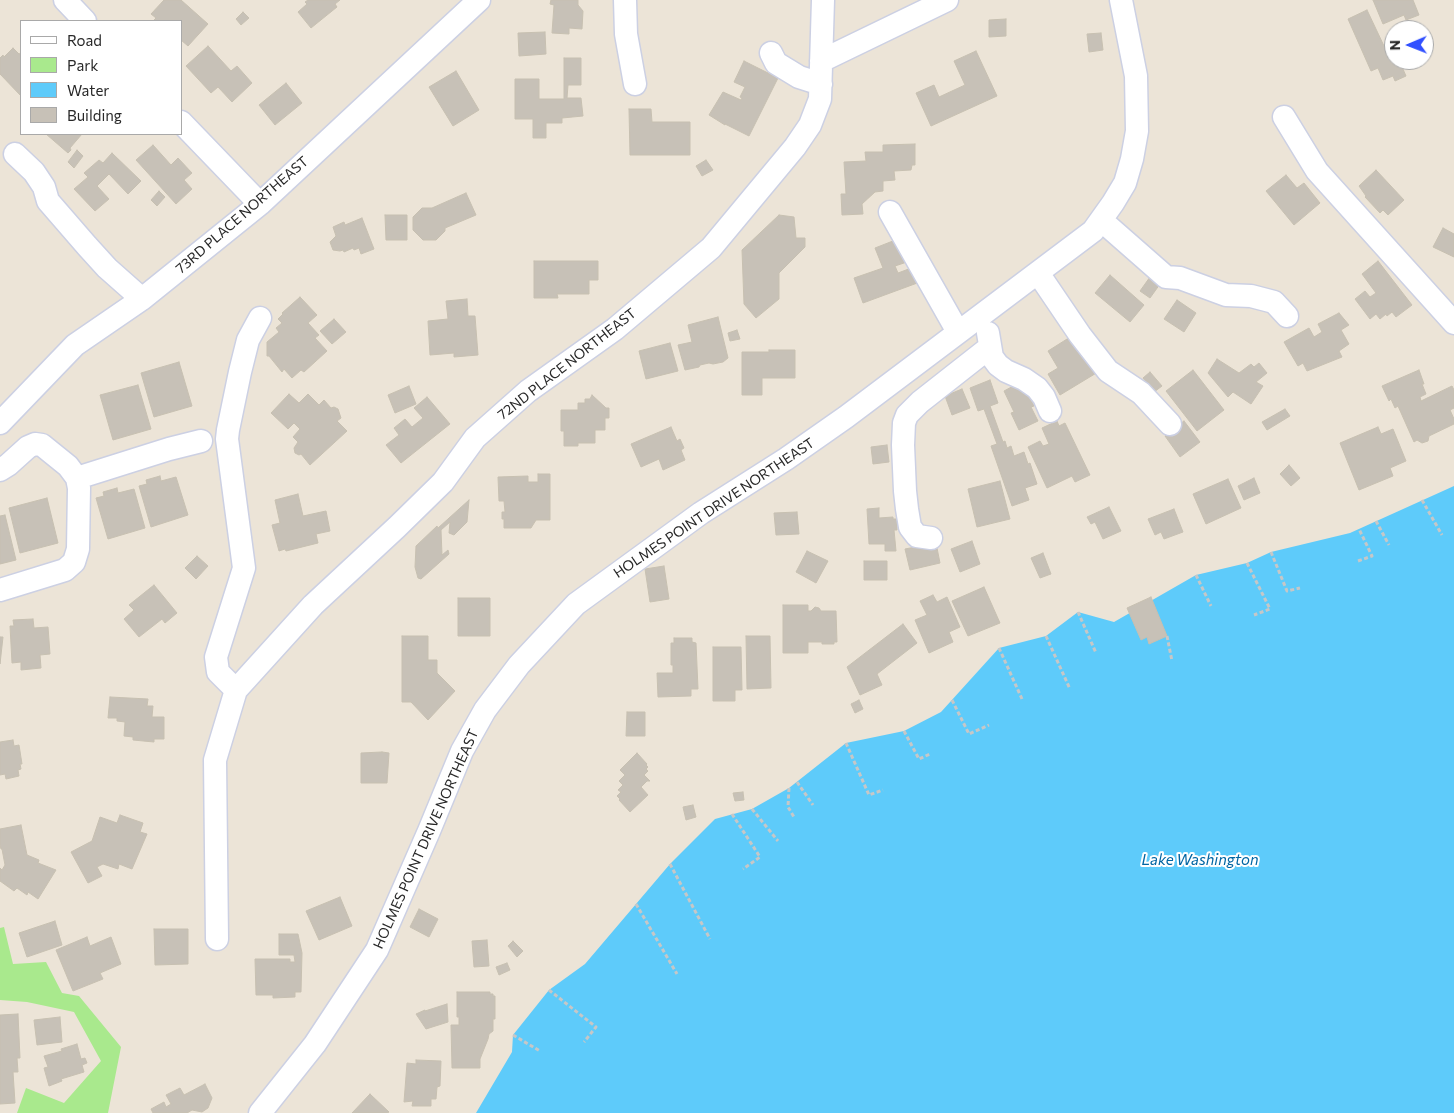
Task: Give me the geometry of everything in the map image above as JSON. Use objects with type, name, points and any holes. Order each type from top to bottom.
[{"type":"street","points":[[64,0],[84,20]]},
{"type":"street","name":"73RD PLACE NORTHEAST","points":[[0,423],[75,345],[142,299],[260,204],[478,0]]},
{"type":"street","points":[[625,0],[626,34],[635,84]]},
{"type":"street","name":"72ND PLACE NORTHEAST","points":[[236,690],[313,605],[397,527],[442,482],[475,438],[528,391],[615,329],[710,248],[795,147],[810,125],[820,99],[822,0]]},
{"type":"street","points":[[821,60],[947,0]]},
{"type":"street","name":"HOLMES POINT DRIVE NORTHEAST","points":[[260,1113],[315,1044],[377,950],[462,751],[485,710],[519,665],[576,604],[701,513],[794,454],[1038,273],[1092,231],[1101,220],[1124,183],[1132,159],[1137,131],[1136,76],[1122,0]]},
{"type":"street","points":[[771,53],[776,63],[799,78],[821,84]]},
{"type":"street","points":[[1284,116],[1317,171],[1454,323]]},
{"type":"street","points":[[182,123],[260,204]]},
{"type":"street","points":[[15,154],[34,172],[44,188],[48,201],[87,246],[107,268],[142,299]]},
{"type":"street","points":[[890,212],[958,332]]},
{"type":"street","points":[[1101,220],[1166,277],[1180,278],[1226,295],[1251,296],[1274,302],[1287,316]]},
{"type":"street","points":[[1038,273],[1080,335],[1108,371],[1141,393],[1170,424]]},
{"type":"street","points":[[982,315],[987,328],[992,357],[1006,371],[1024,379],[1037,388],[1044,397],[1050,411]]},
{"type":"street","points":[[217,939],[215,760],[236,690],[218,672],[216,657],[244,568],[227,439],[248,340],[260,318]]},
{"type":"street","points":[[931,538],[917,536],[910,527],[905,491],[903,445],[906,415],[990,347]]},
{"type":"street","points":[[77,478],[201,441]]},
{"type":"street","points":[[0,470],[28,447],[35,444],[42,445],[68,466],[77,478],[79,488],[78,549],[74,562],[65,570],[0,590]]},
{"type":"path","points":[[1422,500],[1442,535]]},
{"type":"path","points":[[1376,521],[1389,545]]},
{"type":"path","points":[[1358,562],[1372,556],[1359,529]]},
{"type":"path","points":[[1271,552],[1287,591],[1300,588]]},
{"type":"path","points":[[1247,563],[1270,609],[1254,615]]},
{"type":"path","points":[[1196,575],[1211,606]]},
{"type":"path","points":[[1078,612],[1096,653]]},
{"type":"path","points":[[1046,636],[1070,689]]},
{"type":"path","points":[[1168,636],[1172,662]]},
{"type":"path","points":[[999,648],[1022,699]]},
{"type":"path","points":[[952,700],[969,734],[989,725]]},
{"type":"path","points":[[904,731],[919,759],[930,754]]},
{"type":"path","points":[[846,743],[868,795],[883,790]]},
{"type":"path","points":[[797,782],[813,805]]},
{"type":"path","points":[[789,788],[788,807],[794,817]]},
{"type":"path","points":[[752,809],[778,841]]},
{"type":"path","points":[[732,814],[760,857],[743,868]]},
{"type":"path","points":[[670,864],[710,940]]},
{"type":"path","points":[[636,904],[677,974]]},
{"type":"path","points":[[549,990],[596,1027],[584,1042]]},
{"type":"path","points":[[513,1035],[540,1051]]},
{"type":"green space","points":[[4,927],[13,964],[46,962],[62,993],[79,996],[121,1047],[108,1113],[17,1113],[26,1088],[64,1103],[101,1061],[74,1012],[27,1002],[0,1000],[0,928]]},
{"type":"water","name":"Lake Washington","points":[[1454,486],[1454,1113],[476,1113],[512,1052],[513,1035],[549,990],[585,964],[670,864],[715,819],[752,809],[789,788],[846,743],[904,731],[941,712],[999,648],[1046,636],[1078,612],[1114,622],[1196,575],[1247,563],[1271,552],[1350,533]]},
{"type":"building","points":[[164,0],[181,0],[208,24],[188,46],[182,41],[182,20],[154,20],[156,18],[151,14]]},
{"type":"building","points":[[308,0],[340,0],[335,4],[337,7],[311,28],[298,12],[307,4],[305,2]]},
{"type":"building","points":[[551,0],[578,0],[578,5],[583,11],[582,29],[569,28],[569,34],[552,33],[554,5],[550,4]]},
{"type":"building","points":[[1373,0],[1413,0],[1419,15],[1406,20],[1404,15],[1392,20],[1384,20],[1383,24]]},
{"type":"building","points":[[1367,10],[1384,46],[1384,70],[1403,70],[1406,76],[1395,81],[1393,76],[1383,80],[1378,68],[1371,71],[1348,19]]},
{"type":"building","points":[[243,12],[249,18],[241,25],[236,19]]},
{"type":"building","points":[[1006,19],[1006,36],[989,37],[989,20]]},
{"type":"building","points":[[545,32],[546,54],[519,56],[518,33]]},
{"type":"building","points":[[1101,33],[1103,50],[1089,52],[1087,34]]},
{"type":"building","points":[[208,46],[231,71],[237,66],[252,83],[232,102],[218,87],[211,93],[186,66]]},
{"type":"building","points":[[13,48],[20,54],[20,95],[0,74],[0,58],[3,55],[4,57]]},
{"type":"building","points":[[976,51],[997,96],[931,126],[916,93],[934,85],[939,97],[965,85],[954,61]]},
{"type":"building","points":[[564,58],[581,58],[581,85],[568,85],[567,98],[581,98],[583,116],[562,118],[562,123],[546,123],[546,138],[533,138],[533,119],[515,119],[515,79],[539,79],[539,99],[564,99]]},
{"type":"building","points":[[744,61],[778,78],[749,136],[709,115],[723,92],[741,100],[742,98],[740,97],[745,87],[734,82]]},
{"type":"building","points":[[456,71],[479,110],[453,126],[429,87]]},
{"type":"building","points":[[286,83],[302,103],[275,125],[259,105]]},
{"type":"building","points":[[629,109],[651,109],[652,122],[690,122],[690,155],[630,155]]},
{"type":"building","points":[[47,135],[81,135],[68,153]]},
{"type":"building","points":[[915,144],[915,165],[912,165],[911,170],[894,171],[895,180],[883,181],[883,191],[875,192],[862,204],[863,214],[842,215],[841,194],[846,194],[844,162],[866,161],[865,152],[883,152],[883,145]]},
{"type":"building","points":[[153,145],[171,165],[178,158],[192,173],[184,180],[192,189],[176,204],[136,160]]},
{"type":"building","points":[[77,150],[83,156],[74,168],[68,162]]},
{"type":"building","points":[[112,153],[141,181],[128,194],[109,174],[97,186],[109,199],[95,211],[74,189],[88,177],[84,173],[99,160],[103,163]]},
{"type":"building","points":[[706,160],[713,170],[702,176],[696,166]]},
{"type":"building","points":[[1376,170],[1404,200],[1388,215],[1383,210],[1380,213],[1365,197],[1359,186]]},
{"type":"building","points":[[1286,175],[1297,188],[1304,183],[1320,203],[1294,225],[1266,191]]},
{"type":"building","points":[[159,191],[165,197],[157,206],[151,200]]},
{"type":"building","points":[[466,193],[476,215],[445,228],[445,231],[436,240],[423,240],[413,230],[413,217],[422,208],[432,208]]},
{"type":"building","points":[[385,215],[407,215],[407,240],[386,240]]},
{"type":"building","points":[[779,215],[794,217],[796,238],[805,238],[805,247],[779,273],[779,299],[756,318],[744,304],[742,250]]},
{"type":"building","points":[[362,218],[374,249],[361,254],[359,248],[354,250],[353,248],[344,252],[343,250],[333,250],[330,242],[336,236],[333,227],[344,222],[345,225]]},
{"type":"building","points":[[1443,228],[1454,234],[1454,257],[1433,247]]},
{"type":"building","points":[[898,239],[907,262],[895,266],[898,273],[914,267],[920,282],[863,303],[854,278],[883,268],[875,248]]},
{"type":"building","points":[[534,261],[598,261],[598,280],[589,280],[589,294],[557,294],[558,298],[534,298]]},
{"type":"building","points":[[1378,261],[1412,305],[1396,317],[1392,312],[1380,319],[1376,314],[1370,319],[1355,299],[1365,291],[1370,297],[1376,293],[1362,274]]},
{"type":"building","points":[[1110,275],[1144,305],[1130,322],[1095,293]]},
{"type":"building","points":[[1150,277],[1160,284],[1150,298],[1140,291]]},
{"type":"building","points":[[300,297],[317,315],[308,323],[319,335],[315,338],[327,351],[304,372],[301,370],[292,378],[284,369],[282,372],[267,356],[267,342],[279,332],[276,328],[282,323],[278,319],[282,313]]},
{"type":"building","points":[[467,299],[468,316],[475,316],[478,355],[454,357],[454,353],[430,355],[428,321],[448,319],[446,301]]},
{"type":"building","points":[[1177,300],[1196,313],[1184,332],[1164,319]]},
{"type":"building","points":[[1339,313],[1349,325],[1341,330],[1349,344],[1339,351],[1342,357],[1307,371],[1303,363],[1298,366],[1284,342],[1309,328],[1314,337],[1322,332],[1318,324]]},
{"type":"building","points":[[718,317],[728,358],[723,362],[709,363],[685,370],[678,345],[692,342],[688,325]]},
{"type":"building","points":[[334,319],[346,332],[332,344],[320,331]]},
{"type":"building","points":[[737,330],[740,339],[730,341],[728,333]]},
{"type":"building","points":[[1075,334],[1098,372],[1060,395],[1048,374],[1058,368],[1048,351]]},
{"type":"building","points":[[670,343],[678,371],[646,379],[639,351]]},
{"type":"building","points":[[769,350],[795,350],[795,378],[762,378],[762,395],[742,395],[742,352],[769,352]]},
{"type":"building","points":[[1217,359],[1239,373],[1251,364],[1254,367],[1259,363],[1267,373],[1256,382],[1263,386],[1251,404],[1233,392],[1228,397],[1208,373]]},
{"type":"building","points":[[179,362],[192,406],[154,417],[141,373]]},
{"type":"building","points":[[1193,370],[1224,410],[1197,431],[1166,391]]},
{"type":"building","points":[[1419,370],[1426,394],[1420,397],[1421,401],[1452,386],[1454,390],[1454,408],[1450,410],[1454,424],[1429,436],[1428,441],[1422,443],[1417,440],[1414,442],[1398,406],[1395,408],[1391,399],[1389,401],[1382,386]]},
{"type":"building","points":[[1150,372],[1162,386],[1154,392],[1143,378]]},
{"type":"building","points":[[990,380],[998,403],[990,406],[1003,442],[1005,441],[1007,448],[1011,446],[1014,456],[1024,452],[1037,484],[1025,488],[1029,500],[1012,506],[991,446],[997,444],[984,409],[978,411],[970,388]]},
{"type":"building","points":[[1019,383],[1024,393],[1027,392],[1034,406],[1031,407],[1038,421],[1019,430],[1011,413],[1014,412],[1004,391]]},
{"type":"building","points":[[138,385],[151,429],[113,440],[100,395]]},
{"type":"building","points":[[409,386],[416,404],[395,413],[388,395]]},
{"type":"building","points":[[962,389],[970,408],[952,415],[945,396]]},
{"type":"building","points":[[289,394],[299,403],[308,394],[319,405],[324,400],[331,408],[338,409],[341,418],[337,421],[347,431],[310,465],[301,454],[295,453],[294,448],[298,442],[293,437],[300,429],[294,423],[288,429],[271,413]]},
{"type":"building","points":[[592,395],[606,408],[609,408],[609,418],[605,418],[605,430],[595,430],[595,443],[578,443],[578,446],[564,446],[564,431],[561,431],[561,410],[578,410],[578,403],[585,403],[585,399],[590,399]]},
{"type":"building","points":[[427,397],[450,424],[401,463],[386,445],[399,435],[394,428],[405,419],[412,427],[423,418],[414,408]]},
{"type":"building","points":[[1285,409],[1290,416],[1267,430],[1262,422]]},
{"type":"building","points":[[1057,421],[1059,426],[1065,423],[1090,475],[1075,482],[1072,476],[1047,488],[1028,447],[1040,441],[1043,446],[1049,444],[1042,428]]},
{"type":"building","points":[[1184,421],[1200,442],[1180,457],[1165,436]]},
{"type":"building","points":[[671,427],[677,441],[680,439],[684,448],[681,450],[685,460],[663,470],[659,459],[641,467],[631,444]]},
{"type":"building","points":[[1378,427],[1381,434],[1393,429],[1406,461],[1390,468],[1393,476],[1359,490],[1340,443]]},
{"type":"building","points":[[887,445],[889,462],[873,464],[871,447]]},
{"type":"building","points":[[1289,465],[1300,478],[1291,486],[1280,474]]},
{"type":"building","points":[[538,474],[550,474],[550,520],[536,520],[531,528],[504,528],[502,512],[505,512],[504,501],[499,501],[498,477],[528,476],[528,482],[538,482]]},
{"type":"building","points":[[160,476],[161,481],[176,477],[188,515],[151,527],[139,486],[147,484],[146,480]]},
{"type":"building","points":[[1254,478],[1260,493],[1244,500],[1238,486]]},
{"type":"building","points":[[1228,479],[1241,508],[1206,524],[1193,494]]},
{"type":"building","points":[[1000,481],[1010,519],[977,527],[968,489]]},
{"type":"building","points":[[117,488],[118,493],[134,489],[145,528],[108,539],[96,498],[104,496],[103,492]]},
{"type":"building","points":[[298,494],[303,516],[326,511],[330,531],[316,534],[318,543],[279,551],[272,525],[280,523],[275,500]]},
{"type":"building","points":[[47,498],[58,543],[20,553],[9,508]]},
{"type":"building","points":[[469,500],[467,522],[454,535],[449,533],[450,522],[441,530],[442,555],[448,550],[449,554],[421,579],[418,578],[415,567],[416,546]]},
{"type":"building","points":[[1109,507],[1121,531],[1103,539],[1095,522],[1091,524],[1087,517]]},
{"type":"building","points":[[879,508],[879,518],[893,517],[893,519],[897,519],[897,530],[894,530],[896,551],[885,551],[885,544],[869,544],[867,509]]},
{"type":"building","points":[[1174,509],[1183,532],[1164,539],[1161,532],[1155,535],[1148,519]]},
{"type":"building","points":[[797,512],[799,534],[776,535],[774,513]]},
{"type":"building","points":[[5,515],[16,560],[0,564],[0,516]]},
{"type":"building","points":[[972,541],[980,564],[960,572],[951,549]]},
{"type":"building","points":[[936,543],[940,563],[910,570],[905,549]]},
{"type":"building","points":[[807,551],[828,561],[816,583],[796,572]]},
{"type":"building","points":[[1043,553],[1051,574],[1040,578],[1031,558]]},
{"type":"building","points":[[197,556],[208,566],[196,579],[185,568]]},
{"type":"building","points":[[864,561],[887,561],[887,580],[864,580]]},
{"type":"building","points":[[664,566],[669,599],[650,602],[645,569]]},
{"type":"building","points":[[154,585],[177,613],[165,623],[162,619],[139,637],[124,619],[134,610],[129,605]]},
{"type":"building","points":[[984,587],[1000,623],[968,636],[952,601]]},
{"type":"building","points":[[933,595],[937,602],[947,597],[960,627],[949,632],[953,642],[929,653],[915,620],[927,615],[920,601]]},
{"type":"building","points":[[1151,597],[1167,636],[1149,644],[1147,637],[1141,640],[1127,608]]},
{"type":"building","points":[[458,598],[490,598],[490,636],[458,636]]},
{"type":"building","points":[[783,605],[808,605],[808,611],[815,607],[821,611],[836,611],[837,642],[834,642],[834,644],[822,644],[822,642],[808,642],[808,653],[783,653]]},
{"type":"building","points":[[33,619],[34,628],[48,627],[50,654],[40,655],[41,668],[21,670],[21,662],[12,663],[10,626],[14,626],[13,620]]},
{"type":"building","points":[[903,624],[917,643],[877,674],[882,685],[860,695],[847,667]]},
{"type":"building","points":[[402,636],[428,636],[428,660],[437,660],[437,673],[455,691],[428,720],[411,702],[402,702]]},
{"type":"building","points":[[746,636],[770,636],[771,688],[747,689]]},
{"type":"building","points":[[0,637],[3,637],[0,664]]},
{"type":"building","points":[[674,638],[692,638],[692,642],[696,643],[698,689],[691,689],[691,696],[658,697],[657,673],[673,673],[671,643],[674,643]]},
{"type":"building","points":[[713,647],[741,647],[742,690],[735,690],[735,701],[713,701]]},
{"type":"building","points":[[110,697],[148,699],[147,706],[153,706],[152,717],[164,717],[164,739],[154,739],[154,742],[133,740],[133,737],[124,736],[125,722],[117,721],[117,718],[108,718]]},
{"type":"building","points":[[859,700],[863,709],[855,713],[851,704]]},
{"type":"building","points":[[627,712],[645,712],[645,736],[626,736]]},
{"type":"building","points":[[13,740],[14,746],[19,745],[22,764],[20,764],[21,769],[18,770],[19,776],[6,779],[5,774],[0,775],[0,742]]},
{"type":"building","points":[[361,753],[389,753],[387,783],[361,783]]},
{"type":"building","points":[[637,753],[647,764],[648,767],[646,769],[648,771],[644,775],[650,781],[647,781],[641,787],[648,795],[630,812],[617,796],[621,792],[618,790],[623,785],[619,781],[625,775],[620,770]]},
{"type":"building","points":[[743,792],[744,800],[735,801],[733,793]]},
{"type":"building","points":[[693,805],[696,817],[686,820],[683,807]]},
{"type":"building","points":[[120,815],[143,823],[140,832],[147,834],[132,869],[119,864],[118,869],[103,864],[97,867],[102,876],[88,883],[71,852],[92,841],[100,817],[117,823]]},
{"type":"building","points":[[21,825],[27,855],[39,860],[38,863],[56,870],[38,899],[28,892],[27,895],[17,888],[14,891],[0,881],[0,868],[2,870],[5,865],[0,845],[0,829]]},
{"type":"building","points":[[340,897],[352,926],[319,940],[306,911]]},
{"type":"building","points":[[419,909],[438,919],[429,937],[410,927]]},
{"type":"building","points":[[55,921],[62,945],[27,957],[19,933]]},
{"type":"building","points":[[154,929],[188,929],[188,964],[155,965]]},
{"type":"building","points":[[279,934],[298,934],[302,953],[301,992],[295,992],[295,997],[273,998],[273,995],[256,995],[255,959],[290,959],[290,962],[295,962],[294,955],[279,955]]},
{"type":"building","points":[[87,937],[90,946],[111,937],[121,964],[100,973],[103,979],[73,991],[56,950]]},
{"type":"building","points":[[487,940],[489,966],[474,967],[472,941]]},
{"type":"building","points":[[513,941],[523,951],[517,957],[508,946]]},
{"type":"building","points":[[507,963],[510,970],[499,975],[496,967]]},
{"type":"building","points":[[457,992],[490,992],[490,994],[495,996],[493,1031],[489,1034],[480,1059],[480,1068],[452,1068],[451,1025],[459,1025],[459,1017],[457,1017]]},
{"type":"building","points":[[447,1004],[448,1022],[426,1029],[416,1014]]},
{"type":"building","points":[[18,1014],[20,1058],[17,1058],[18,1072],[13,1072],[15,1103],[0,1104],[0,1015]]},
{"type":"building","points":[[60,1017],[62,1042],[37,1045],[34,1020]]},
{"type":"building","points":[[77,1044],[81,1059],[85,1058],[87,1063],[82,1065],[84,1072],[61,1079],[62,1081],[49,1086],[44,1068],[48,1067],[44,1056]]},
{"type":"building","points":[[416,1060],[441,1061],[440,1086],[437,1087],[436,1099],[431,1099],[431,1106],[412,1106],[413,1101],[404,1102],[407,1063],[416,1064]]},
{"type":"building","points":[[205,1084],[212,1098],[208,1108],[202,1112],[192,1110],[187,1113],[153,1113],[151,1109],[164,1102],[166,1107],[171,1104],[166,1095],[180,1088],[184,1095]]},
{"type":"building","points":[[370,1094],[389,1112],[352,1113]]}]
